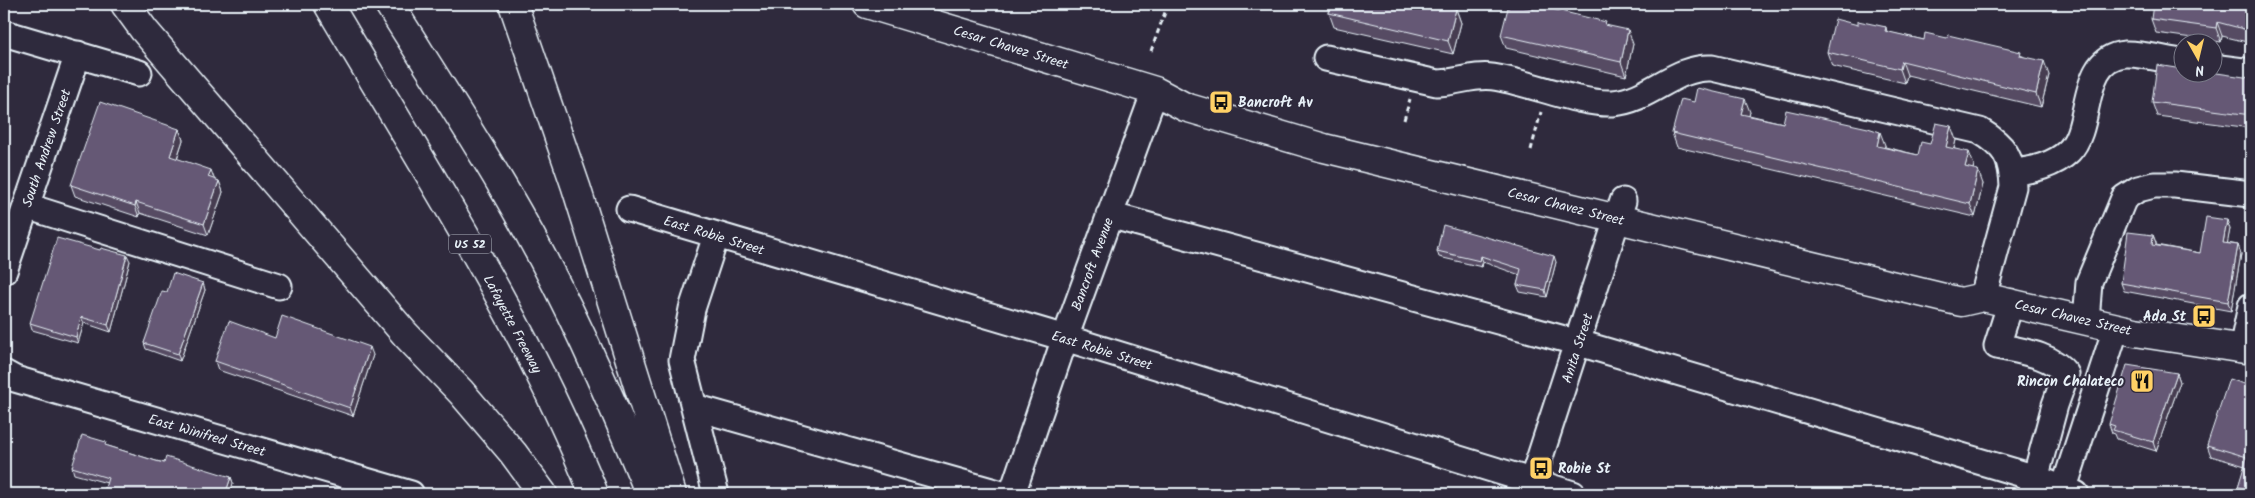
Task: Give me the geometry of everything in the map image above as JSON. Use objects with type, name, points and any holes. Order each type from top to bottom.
[{"type":"main road","points":[[125,4],[144,30],[406,335],[467,399],[513,453],[543,494]]},
{"type":"main road","name":"Lafayette Freeway","points":[[328,4],[509,314],[566,430],[594,494]]},
{"type":"main road","points":[[390,4],[490,166],[541,255],[599,373],[650,494]]},
{"type":"main road","points":[[513,4],[576,187],[672,494]]},
{"type":"main road","name":"Cesar Chavez Street","points":[[867,4],[1155,91],[1185,108],[1324,148],[1621,210],[1961,302],[1983,297],[2116,328],[2247,350]]},
{"type":"street","points":[[4,33],[139,72]]},
{"type":"street","name":"South Andrew Street","points":[[4,271],[78,54]]},
{"type":"street","points":[[2012,172],[2024,171],[2050,163],[2070,150],[2079,132],[2095,74],[2108,60],[2125,54],[2172,61]]},
{"type":"street","points":[[1326,58],[1437,82],[1454,83],[1476,76],[1494,77],[1590,101],[1610,103],[1629,102],[1640,98],[1681,72],[1698,67],[1712,68],[1980,131],[1996,140],[2008,156],[2013,187],[1983,297]]},
{"type":"street","points":[[2222,68],[2251,72]]},
{"type":"street","name":"Bancroft Avenue","points":[[1012,494],[1064,338],[1155,91]]},
{"type":"street","points":[[2086,321],[2090,282],[2124,198],[2138,189],[2154,185],[2175,184],[2251,194]]},
{"type":"street","points":[[26,206],[279,286]]},
{"type":"street","name":"East Robie Street","points":[[629,209],[1064,338],[1530,488],[1574,494]]},
{"type":"street","name":"Anita Street","points":[[1530,488],[1621,210]]},
{"type":"street","points":[[1109,215],[1579,343],[2034,486],[2067,493],[2098,383],[2116,328]]},
{"type":"street","points":[[716,236],[692,308],[682,360],[716,494]]},
{"type":"street","points":[[2011,302],[1997,346],[2034,354],[2060,366],[2066,374],[2098,383]]},
{"type":"street","points":[[2247,350],[2251,306]]},
{"type":"street","name":"East Winifred Street","points":[[4,373],[15,379],[411,494]]},
{"type":"street","points":[[2034,486],[2055,405],[2066,374]]},
{"type":"street","points":[[694,407],[1002,494]]},
{"type":"path","points":[[1151,51],[1168,4]]},
{"type":"path","points":[[1404,120],[1410,96]]},
{"type":"path","points":[[1531,150],[1540,113]]},
{"type":"building","points":[[1331,4],[1432,4],[1456,9],[1448,41],[1329,13]]},
{"type":"building","points":[[1509,4],[1534,9],[1535,5],[1606,22],[1605,25],[1628,30],[1621,62],[1501,35]]},
{"type":"building","points":[[2153,4],[2251,4],[2251,31],[2217,22],[2216,28],[2151,19]]},
{"type":"building","points":[[1835,19],[1858,25],[1858,21],[1886,27],[1885,31],[1924,40],[1925,33],[1947,38],[1948,35],[2021,52],[2020,56],[2044,61],[2036,94],[1902,61],[1900,69],[1827,52]]},
{"type":"building","points":[[2157,65],[2172,67],[2172,82],[2222,82],[2222,74],[2251,78],[2251,115],[2152,102]]},
{"type":"building","points":[[1697,88],[1745,99],[1741,114],[1783,123],[1786,110],[1868,128],[1880,132],[1877,146],[1918,155],[1921,142],[1930,144],[1936,123],[1951,126],[1946,147],[1969,152],[1965,167],[1978,170],[1970,204],[1672,133],[1681,99],[1694,102]]},
{"type":"building","points":[[100,102],[179,129],[170,156],[211,170],[208,177],[219,181],[204,224],[136,202],[135,206],[71,185]]},
{"type":"building","points":[[2206,217],[2227,220],[2223,243],[2238,245],[2228,302],[2121,283],[2128,232],[2153,235],[2152,245],[2200,253]]},
{"type":"building","points":[[1443,225],[1554,256],[1545,290],[1517,285],[1521,269],[1481,256],[1480,261],[1437,251]]},
{"type":"building","points":[[57,238],[100,250],[101,248],[127,255],[108,325],[81,317],[76,337],[30,323]]},
{"type":"building","points":[[173,273],[203,283],[178,354],[144,343],[162,291],[167,292]]},
{"type":"building","points":[[282,316],[370,347],[350,408],[215,361],[229,321],[275,338]]},
{"type":"building","points":[[2127,365],[2177,373],[2153,442],[2113,430],[2115,426],[2109,424]]},
{"type":"building","points":[[2229,379],[2251,386],[2251,491],[2238,487],[2247,457],[2207,445]]},
{"type":"building","points":[[82,435],[106,442],[105,445],[156,461],[164,463],[166,457],[231,477],[227,489],[242,494],[126,494],[105,488],[108,478],[72,467]]},
{"type":"place","name":"Bancroft Av","points":[[1221,102]]},
{"type":"place","name":"Ada St","points":[[2204,316]]},
{"type":"place","name":"Rincon Chalateco","points":[[2142,381]]},
{"type":"place","name":"Robie St","points":[[1541,468]]}]
